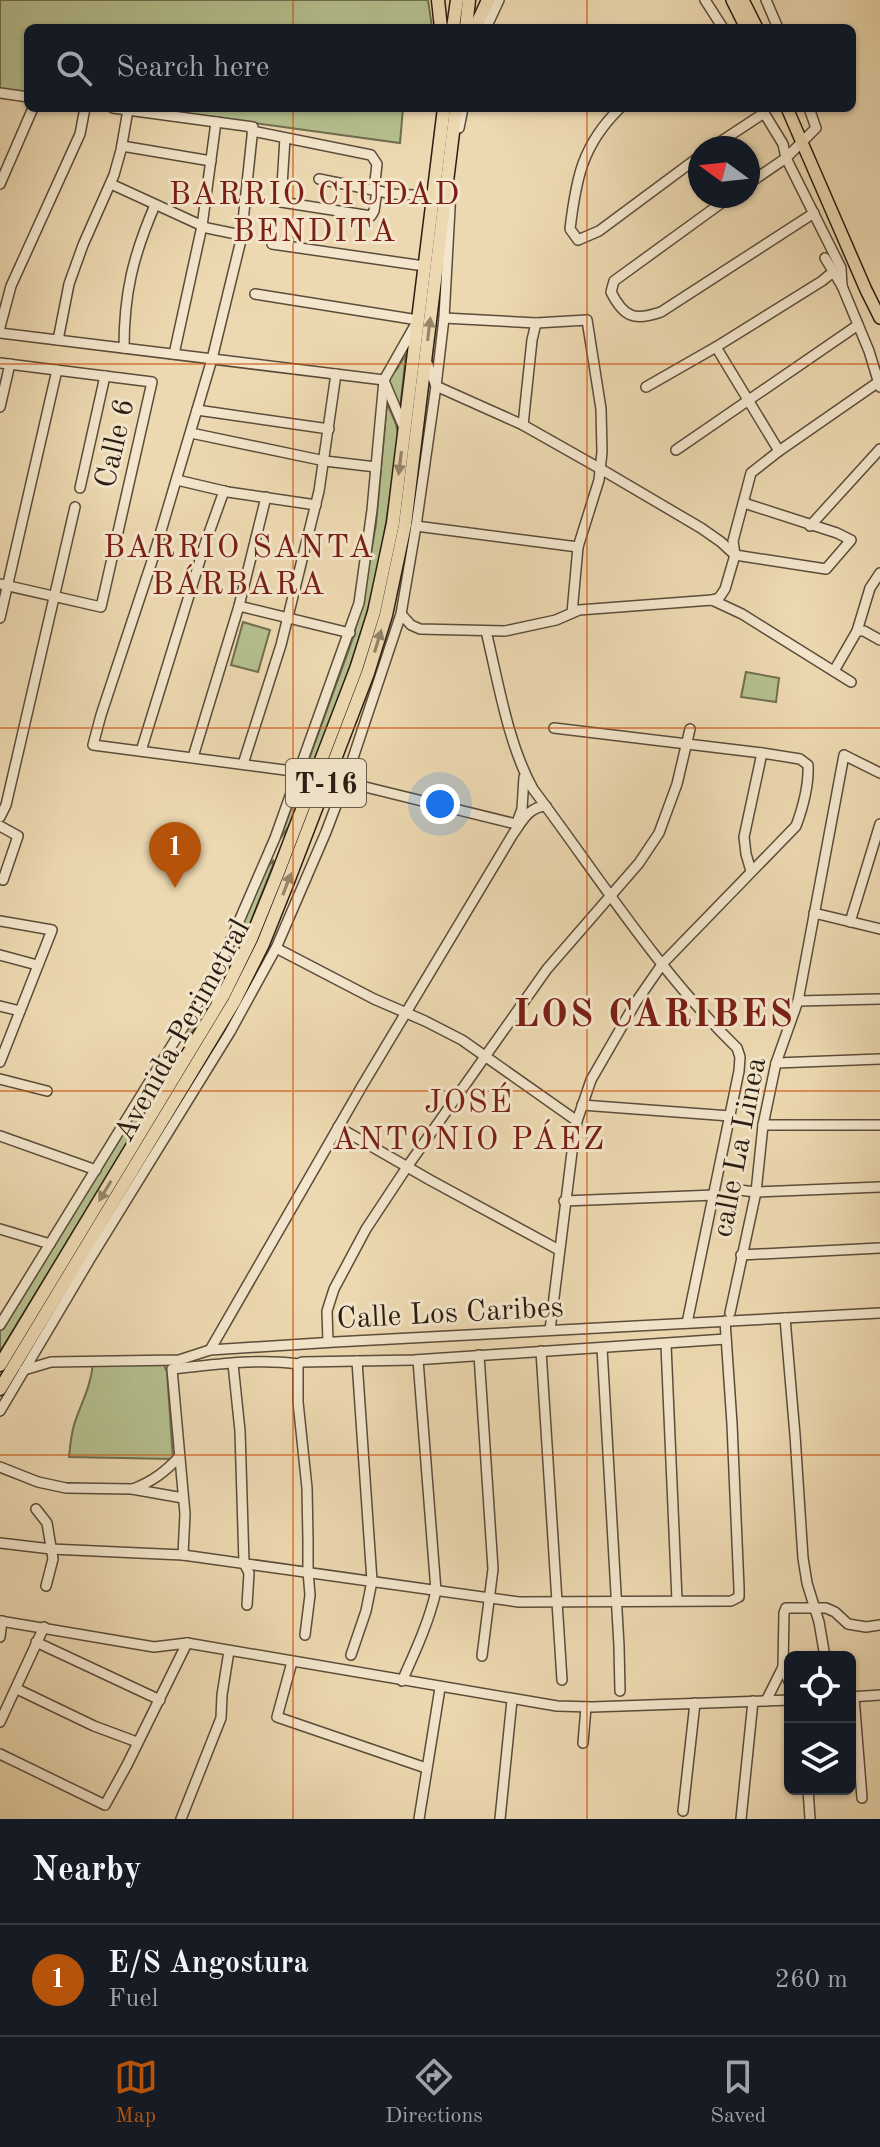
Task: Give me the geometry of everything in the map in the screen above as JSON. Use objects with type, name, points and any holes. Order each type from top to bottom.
[{"type":"highway","points":[[438,0],[441,24]]},
{"type":"highway","points":[[454,24],[457,0]]},
{"type":"highway","points":[[466,24],[469,0]]},
{"type":"highway","points":[[477,24],[488,0]]},
{"type":"highway","name":"Avenida Perimetral","points":[[0,1365],[217,1006],[251,939],[356,669],[374,612],[393,523],[446,112]]},
{"type":"highway","name":"Avenida Perimetral","points":[[0,1389],[234,1002],[263,944],[360,693],[386,615],[405,525],[426,360],[446,112]]},
{"type":"main road","points":[[732,0],[744,24]]},
{"type":"main road","points":[[743,0],[755,24]]},
{"type":"main road","points":[[789,112],[880,318]]},
{"type":"street","points":[[488,24],[499,0]]},
{"type":"street","points":[[705,0],[720,24]]},
{"type":"street","points":[[766,0],[776,24]]},
{"type":"street","points":[[0,93],[24,96]]},
{"type":"street","points":[[0,184],[31,112]]},
{"type":"street","points":[[84,112],[80,134],[11,286],[0,330],[58,340],[384,380]]},
{"type":"street","points":[[58,340],[76,263],[111,184],[128,112]]},
{"type":"street","points":[[143,112],[216,122],[371,155],[377,164],[371,216],[281,202],[285,138]]},
{"type":"street","points":[[0,1411],[230,1032],[276,948],[345,782],[401,614],[436,386],[444,318],[452,185],[462,112]]},
{"type":"street","points":[[616,112],[604,124],[586,153],[578,178],[570,229],[578,240],[599,231],[688,165]]},
{"type":"street","points":[[728,136],[762,112]]},
{"type":"street","points":[[764,112],[783,144],[786,158],[841,268],[842,286]]},
{"type":"street","points":[[760,176],[786,158],[816,128],[810,112]]},
{"type":"street","points":[[174,354],[202,226],[216,122]]},
{"type":"street","points":[[252,129],[241,235],[212,359],[93,745],[300,772]]},
{"type":"street","points":[[122,146],[211,161]]},
{"type":"street","points":[[319,179],[393,194],[433,196]]},
{"type":"street","points":[[111,184],[202,226],[241,235]]},
{"type":"street","points":[[124,348],[128,283],[155,205]]},
{"type":"street","points":[[714,208],[614,281],[611,292],[616,303],[629,316],[643,318],[661,312],[814,213]]},
{"type":"street","points":[[272,244],[424,266]]},
{"type":"street","points":[[401,614],[411,625],[420,629],[505,631],[556,620],[579,610],[719,598],[725,589],[735,555],[733,541],[751,473],[879,385],[869,351],[842,286],[825,258]]},
{"type":"street","points":[[646,387],[716,347],[833,272]]},
{"type":"street","points":[[255,294],[418,320],[384,380]]},
{"type":"street","points":[[444,318],[536,323],[587,320],[601,409],[602,452],[599,480],[578,547],[572,613]]},
{"type":"street","points":[[523,425],[536,323]]},
{"type":"street","points":[[676,450],[858,325]]},
{"type":"street","points":[[716,347],[779,451]]},
{"type":"street","points":[[426,360],[436,386],[523,425],[701,528],[735,555],[826,569],[851,540],[744,503]]},
{"type":"street","points":[[0,407],[5,364],[105,376],[80,488]]},
{"type":"street","points":[[0,618],[4,585],[57,370]]},
{"type":"street","points":[[243,764],[288,618],[316,505],[336,374]]},
{"type":"street","name":"Calle 6","points":[[55,596],[101,607],[152,382],[105,376]]},
{"type":"street","points":[[384,380],[404,430]]},
{"type":"street","name":"Avenida Perimetral","points":[[0,1325],[222,963],[263,868],[359,603],[384,380]]},
{"type":"street","points":[[197,410],[329,429]]},
{"type":"street","points":[[191,433],[325,461],[376,467]]},
{"type":"street","points":[[810,526],[880,449]]},
{"type":"street","points":[[177,480],[224,491],[316,505]]},
{"type":"street","points":[[141,751],[224,491]]},
{"type":"street","points":[[193,757],[239,606],[266,497]]},
{"type":"street","points":[[1,814],[75,507]]},
{"type":"street","points":[[416,526],[578,547]]},
{"type":"street","points":[[834,671],[857,631],[870,588],[880,573]]},
{"type":"street","points":[[4,585],[55,596]]},
{"type":"street","points":[[712,600],[742,614],[851,682]]},
{"type":"street","points":[[239,606],[350,633]]},
{"type":"street","points":[[486,631],[524,773],[610,897],[690,999],[737,1048],[740,1057],[715,1195],[687,1323]]},
{"type":"street","points":[[857,631],[864,631],[880,640]]},
{"type":"street","points":[[550,1330],[564,1201],[577,1121],[591,1080],[620,1028],[663,963],[796,826],[809,775],[808,765],[800,759],[554,728]]},
{"type":"street","points":[[328,1342],[327,1311],[342,1271],[366,1229],[547,969],[639,863],[659,833],[677,784],[690,729]]},
{"type":"street","points":[[751,871],[744,837],[762,753]]},
{"type":"street","name":"calle La Linea","points":[[677,1600],[731,1601],[739,1597],[727,1317],[756,1192],[763,1125],[776,1063],[798,1001],[844,755],[880,773]]},
{"type":"street","points":[[515,829],[522,809],[524,773]]},
{"type":"street","points":[[345,782],[515,829]]},
{"type":"street","points":[[210,1350],[515,829],[528,813],[546,806]]},
{"type":"street","points":[[263,868],[297,823]]},
{"type":"street","points":[[850,922],[880,824]]},
{"type":"street","points":[[0,826],[18,836],[3,880]]},
{"type":"street","points":[[814,913],[880,929]]},
{"type":"street","points":[[0,921],[52,930],[0,1062]]},
{"type":"street","points":[[276,948],[425,1021],[486,1056],[577,1121]]},
{"type":"street","points":[[0,955],[37,965]]},
{"type":"street","points":[[217,1006],[217,982],[222,963]]},
{"type":"street","points":[[798,1001],[880,999]]},
{"type":"street","points":[[0,1006],[20,1011]]},
{"type":"street","points":[[776,1063],[880,1059]]},
{"type":"street","points":[[0,1079],[47,1091]]},
{"type":"street","points":[[582,1105],[730,1116]]},
{"type":"street","points":[[763,1125],[880,1125]]},
{"type":"street","points":[[338,1127],[559,1250]]},
{"type":"street","points":[[0,1136],[96,1170]]},
{"type":"street","points":[[739,1190],[880,1187]]},
{"type":"street","points":[[564,1201],[715,1195]]},
{"type":"street","points":[[0,1229],[50,1244]]},
{"type":"street","points":[[741,1255],[880,1248]]},
{"type":"street","name":"Calle Los Caribes","points":[[24,1370],[51,1362],[179,1360],[210,1350],[328,1342],[687,1323],[727,1317],[785,1318],[880,1313]]},
{"type":"street","points":[[785,1318],[803,1558],[824,1651]]},
{"type":"street","points":[[183,1555],[185,1514],[172,1369],[276,1361],[298,1364],[418,1360],[726,1339]]},
{"type":"street","points":[[0,1543],[51,1549],[183,1555],[519,1602],[677,1600],[666,1345]]},
{"type":"street","points":[[602,1348],[620,1691]]},
{"type":"street","points":[[38,1349],[51,1362]]},
{"type":"street","points":[[541,1351],[562,1680]]},
{"type":"street","points":[[479,1355],[493,1569],[482,1656]]},
{"type":"street","points":[[402,1681],[436,1591],[418,1360]]},
{"type":"street","points":[[351,1655],[366,1611],[372,1581],[357,1361]]},
{"type":"street","points":[[233,1364],[240,1431],[244,1563],[249,1573],[247,1605]]},
{"type":"street","points":[[298,1364],[298,1402],[307,1488],[310,1595],[305,1635]]},
{"type":"street","points":[[132,1489],[152,1481],[179,1457]]},
{"type":"street","points":[[0,1467],[38,1482],[66,1488],[132,1489],[183,1498]]},
{"type":"street","points":[[36,1509],[47,1523],[53,1559],[46,1586]]},
{"type":"street","points":[[766,1701],[783,1667],[785,1610],[813,1607],[832,1611],[848,1624],[866,1627],[880,1625]]},
{"type":"street","points":[[0,1637],[1,1621],[154,1647],[187,1643],[557,1706],[784,1700]]},
{"type":"street","points":[[0,1722],[4,1704],[17,1689],[44,1627]]},
{"type":"street","points":[[36,1642],[160,1700]]},
{"type":"street","points":[[0,1754],[105,1805],[187,1643]]},
{"type":"street","points":[[181,1819],[221,1718],[229,1651]]},
{"type":"street","points":[[292,1662],[277,1717],[426,1768]]},
{"type":"street","points":[[419,1819],[440,1688]]},
{"type":"street","points":[[17,1689],[105,1731],[137,1742]]},
{"type":"street","points":[[856,1697],[880,1695]]},
{"type":"street","points":[[500,1819],[512,1700]]},
{"type":"street","points":[[741,1819],[753,1701]]},
{"type":"street","points":[[683,1811],[695,1703]]},
{"type":"street","points":[[583,1743],[586,1707]]},
{"type":"street","points":[[855,1723],[862,1798]]},
{"type":"street","points":[[808,1795],[810,1819]]},
{"type":"green space","points":[[0,0],[428,0],[432,24],[24,24],[24,92],[0,89]]},
{"type":"green space","points":[[173,112],[403,112],[400,143]]},
{"type":"green space","points":[[406,354],[400,409],[388,378]]},
{"type":"green space","points":[[387,403],[398,434],[388,513],[372,592],[334,712],[289,826],[280,839],[353,638],[362,603],[376,524]]},
{"type":"green space","points":[[243,622],[270,630],[258,672],[231,665]]},
{"type":"green space","points":[[746,672],[779,678],[776,702],[741,697]]},
{"type":"green space","points":[[273,861],[239,952],[222,983],[236,937],[263,871]]},
{"type":"green space","points":[[212,988],[209,1003],[199,1023],[185,1041],[180,1040]]},
{"type":"green space","points":[[179,1054],[0,1352],[0,1331],[157,1078]]},
{"type":"green space","points":[[93,1363],[164,1365],[173,1459],[69,1457],[73,1429]]},
{"type":"place","name":"E/S Angostura","points":[[175,888]]},
{"type":"district","name":"BARRIO CIUDAD BENDITA","points":[[315,212]]},
{"type":"district","name":"BARRIO SANTA BÁRBARA","points":[[239,564]]},
{"type":"district","name":"LOS CARIBES","points":[[654,1013]]},
{"type":"district","name":"JOSÉ ANTONIO PÁEZ","points":[[469,1120]]}]
